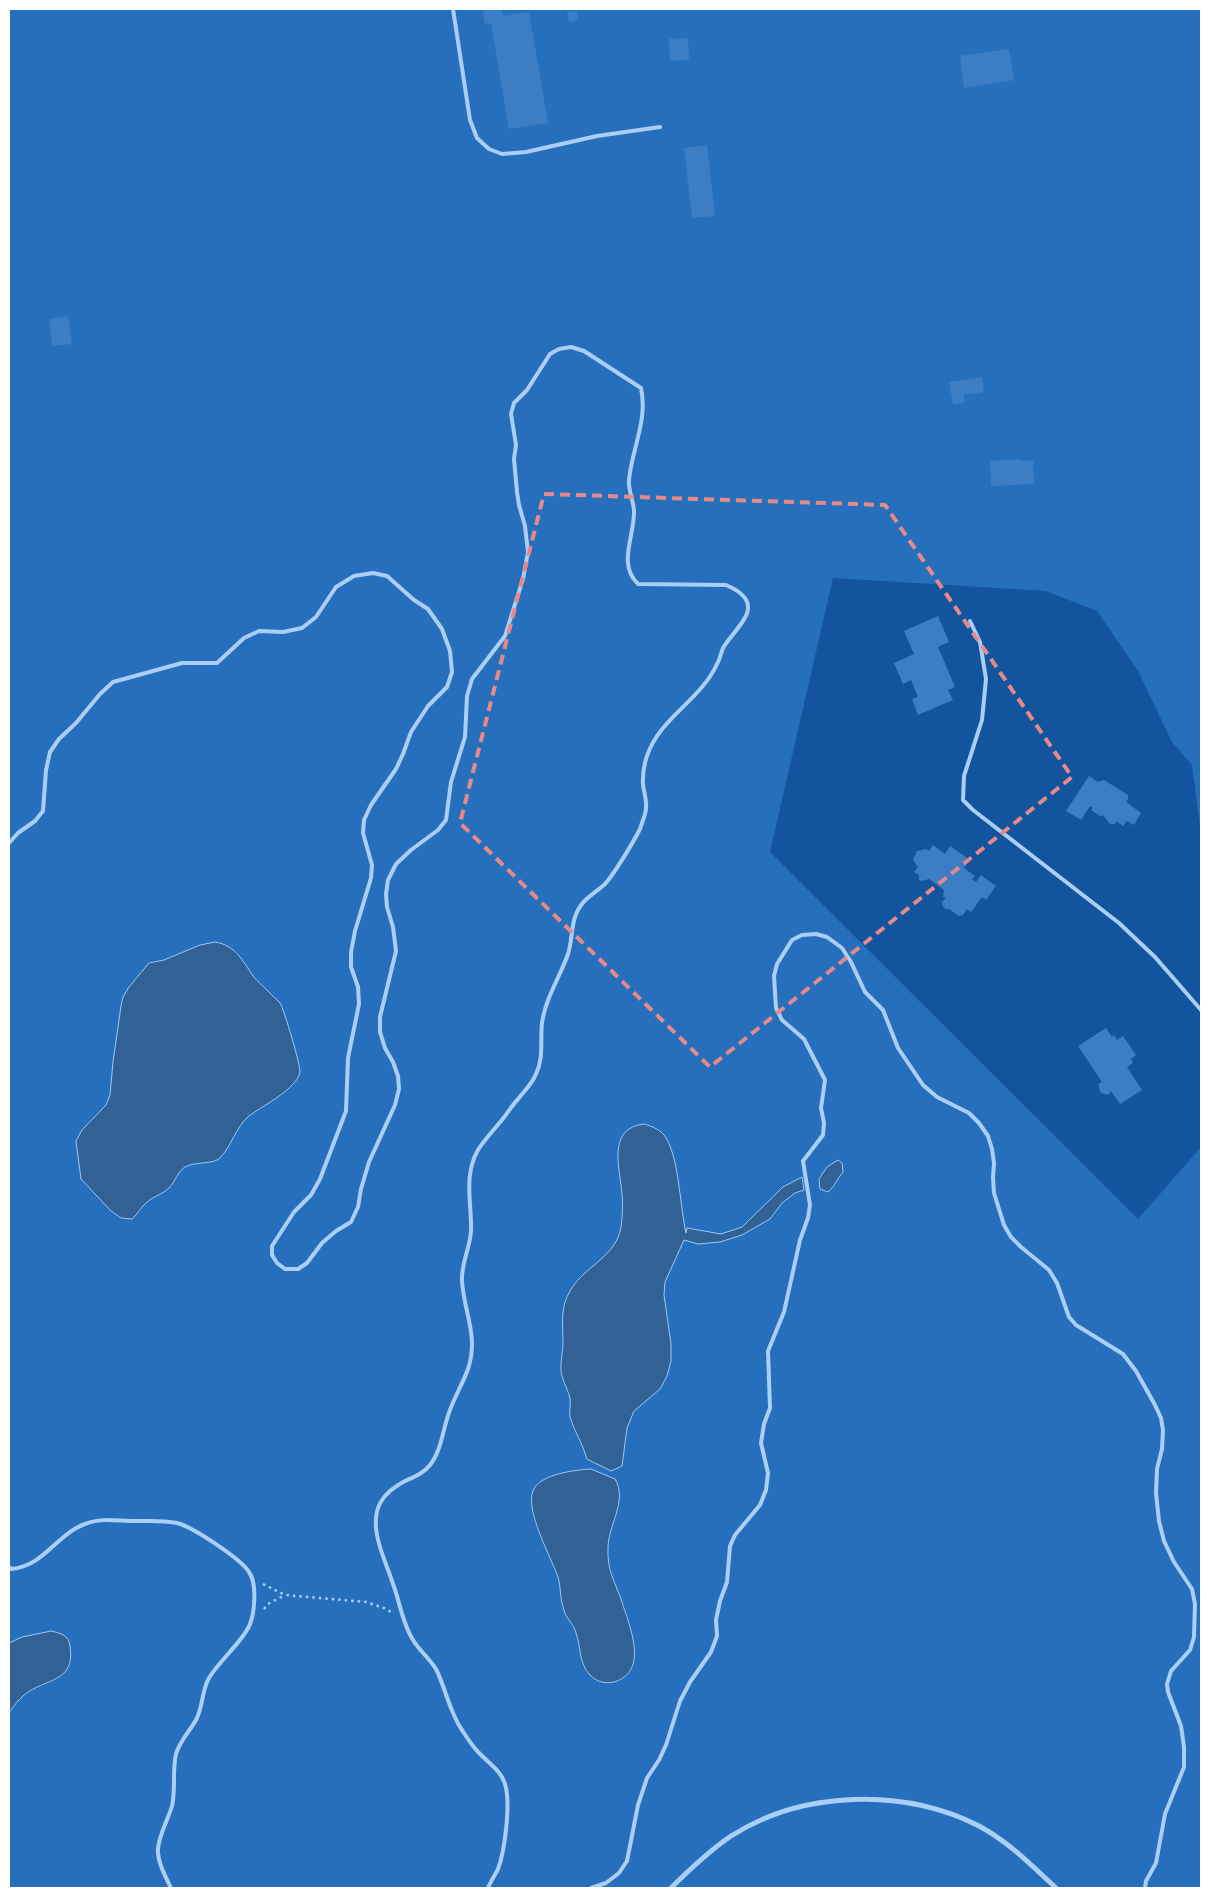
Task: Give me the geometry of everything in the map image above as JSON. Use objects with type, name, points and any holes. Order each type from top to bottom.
[{"type":"street","points":[[671,1888],[699,1860],[732,1836],[768,1818],[805,1805],[845,1800],[893,1801],[936,1810],[979,1826],[1014,1849],[1056,1888]]},
{"type":"lane","points":[[453,9],[470,120],[477,138],[489,149],[502,154],[526,152],[597,136],[660,127]]},
{"type":"lane","points":[[9,843],[35,821],[43,811],[46,770],[50,752],[100,694],[113,682],[182,663],[218,663],[244,638],[259,631],[283,632],[302,628],[316,617],[336,587],[354,576],[373,573],[387,576],[414,600],[428,608],[442,629],[450,651],[452,672],[447,687],[428,706],[410,732],[396,768],[371,805],[364,820],[363,833],[372,865],[371,878],[355,931],[351,952],[351,967],[358,987],[359,1004],[348,1058],[346,1110],[320,1179],[311,1195],[294,1212],[272,1246],[272,1254],[277,1263],[285,1269],[298,1269],[307,1263],[322,1243],[336,1231],[351,1222],[358,1207],[369,1162],[395,1105],[399,1089],[398,1076],[380,1032],[380,1016],[396,951],[393,927],[387,907],[388,880],[396,864],[438,830],[446,820],[451,782],[465,737],[467,696],[472,679],[505,636],[523,579],[528,552],[526,526],[517,492],[514,459],[516,445],[511,414],[514,403],[527,390],[550,354],[559,349],[571,347],[584,351],[641,388],[644,402],[642,422],[629,482],[634,512],[627,555],[628,569],[631,577],[638,584],[726,585],[739,590],[748,606],[746,617],[723,649],[717,666],[703,686],[653,742],[644,767],[643,786],[646,810],[638,832],[614,872],[604,885],[589,895],[581,904],[574,918],[570,948],[562,971],[548,1000],[542,1022],[542,1048],[538,1072],[529,1087],[477,1151],[471,1167],[468,1191],[471,1229],[469,1245],[462,1269],[462,1286],[471,1325],[473,1346],[468,1368],[450,1409],[437,1452],[430,1465],[419,1475],[400,1484],[387,1494],[378,1505],[375,1518],[376,1534],[404,1620],[414,1642],[436,1670],[450,1708],[461,1729],[478,1752],[502,1774],[508,1805],[503,1852],[488,1888]]},
{"type":"lane","points":[[970,622],[980,642],[986,679],[982,720],[964,776],[963,800],[973,810],[1119,923],[1156,957],[1201,1010]]},
{"type":"lane","points":[[591,1888],[606,1883],[619,1873],[627,1861],[638,1805],[647,1778],[666,1745],[680,1701],[690,1682],[711,1652],[717,1636],[716,1620],[727,1582],[730,1546],[735,1535],[760,1505],[766,1490],[768,1473],[761,1443],[764,1424],[770,1408],[768,1351],[784,1312],[800,1240],[808,1218],[810,1205],[803,1161],[823,1135],[824,1123],[821,1108],[825,1080],[804,1040],[782,1020],[776,1008],[774,976],[777,964],[792,940],[802,934],[816,934],[827,937],[842,948],[852,962],[865,992],[883,1010],[898,1048],[923,1085],[937,1097],[969,1113],[979,1123],[988,1136],[992,1149],[994,1193],[1004,1225],[1011,1237],[1049,1270],[1057,1283],[1069,1317],[1076,1325],[1123,1354],[1136,1371],[1161,1418],[1163,1430],[1162,1449],[1157,1469],[1156,1494],[1159,1521],[1164,1540],[1174,1562],[1192,1589],[1196,1604],[1194,1637],[1190,1650],[1171,1671],[1167,1684],[1168,1692],[1182,1726],[1184,1767],[1164,1814],[1156,1863],[1146,1881],[1145,1888]]},
{"type":"lane","points":[[9,1568],[21,1568],[40,1559],[74,1528],[88,1522],[155,1520],[178,1524],[200,1533],[249,1572],[254,1588],[254,1603],[250,1624],[246,1632],[208,1680],[197,1718],[177,1752],[173,1770],[175,1792],[170,1814],[158,1848],[158,1858],[170,1888]]},
{"type":"lane","points":[[9,1574],[15,1569]]},
{"type":"path","points":[[249,1572],[264,1585],[285,1595],[366,1602],[384,1608],[404,1620]]},
{"type":"path","points":[[250,1624],[268,1604],[285,1595]]},
{"type":"highlighted area","points":[[544,494],[885,505],[1072,777],[710,1067],[460,823]]},
{"type":"shaded area","points":[[9,9],[1201,9],[1201,834],[1192,765],[1172,742],[1138,671],[1097,611],[1046,591],[833,578],[770,852],[1138,1219],[1201,1147],[1201,1888],[9,1888]]},
{"type":"shaded area","points":[[215,942],[228,946],[233,950],[242,959],[255,978],[280,1003],[292,1038],[300,1072],[293,1085],[244,1121],[221,1157],[214,1161],[185,1167],[180,1171],[169,1188],[147,1202],[132,1219],[121,1218],[111,1211],[81,1179],[76,1141],[82,1130],[106,1105],[110,1095],[123,997],[149,963],[164,960],[200,945]]},
{"type":"shaded area","points":[[644,1124],[660,1131],[669,1144],[676,1168],[686,1233],[687,1228],[721,1234],[742,1227],[783,1187],[802,1177],[804,1190],[795,1193],[782,1203],[770,1219],[742,1235],[720,1242],[698,1244],[684,1240],[665,1282],[664,1295],[671,1344],[671,1361],[667,1376],[660,1389],[634,1411],[627,1428],[622,1466],[611,1471],[587,1459],[570,1417],[570,1398],[561,1372],[563,1312],[567,1297],[573,1286],[611,1249],[617,1239],[622,1216],[619,1147],[621,1139],[626,1132],[633,1127]]},
{"type":"shaded area","points":[[838,1160],[842,1163],[843,1172],[828,1192],[820,1189],[819,1179],[827,1167]]},
{"type":"shaded area","points":[[591,1469],[615,1479],[618,1487],[618,1504],[609,1539],[609,1563],[632,1633],[634,1645],[632,1668],[625,1676],[611,1683],[601,1682],[586,1671],[582,1661],[578,1638],[566,1616],[558,1577],[540,1534],[531,1500],[533,1491],[542,1481],[558,1474]]},
{"type":"shaded area","points":[[51,1631],[61,1634],[68,1639],[71,1658],[68,1667],[57,1678],[24,1695],[9,1713],[9,1643],[22,1637]]},
{"type":"building","points":[[482,9],[502,9],[503,16],[529,12],[548,123],[509,129],[491,23],[485,24]]},
{"type":"building","points":[[577,11],[578,20],[569,22],[567,12]]},
{"type":"building","points":[[688,38],[689,60],[670,61],[669,39]]},
{"type":"building","points":[[1009,49],[1014,80],[964,88],[960,56]]},
{"type":"building","points":[[707,145],[715,216],[692,218],[684,148]]},
{"type":"building","points":[[68,316],[72,344],[52,346],[49,319]]},
{"type":"building","points":[[982,377],[984,392],[964,395],[965,403],[953,404],[949,382]]},
{"type":"building","points":[[1021,459],[1021,461],[1033,460],[1034,484],[991,486],[990,461]]},
{"type":"building","points":[[938,616],[949,642],[938,647],[955,687],[948,690],[953,700],[918,715],[912,699],[918,697],[911,680],[903,684],[894,663],[914,654],[904,631]]},
{"type":"building","points":[[1089,776],[1098,782],[1104,780],[1128,795],[1126,802],[1141,813],[1134,825],[1127,821],[1123,826],[1116,821],[1115,824],[1110,824],[1103,815],[1102,817],[1091,810],[1093,808],[1090,806],[1081,820],[1066,811]]},
{"type":"building","points":[[933,845],[945,854],[950,846],[970,860],[964,868],[975,876],[972,879],[976,882],[981,875],[996,886],[986,900],[982,897],[971,912],[967,909],[963,915],[959,916],[943,907],[942,902],[946,898],[943,897],[944,890],[929,879],[919,880],[919,875],[914,872],[918,867],[913,860],[917,851],[926,849],[929,851]]},
{"type":"building","points":[[1106,1028],[1112,1037],[1114,1035],[1117,1040],[1123,1036],[1136,1055],[1131,1059],[1133,1063],[1127,1067],[1142,1090],[1120,1104],[1111,1091],[1108,1095],[1101,1093],[1099,1084],[1102,1082],[1078,1046]]}]
